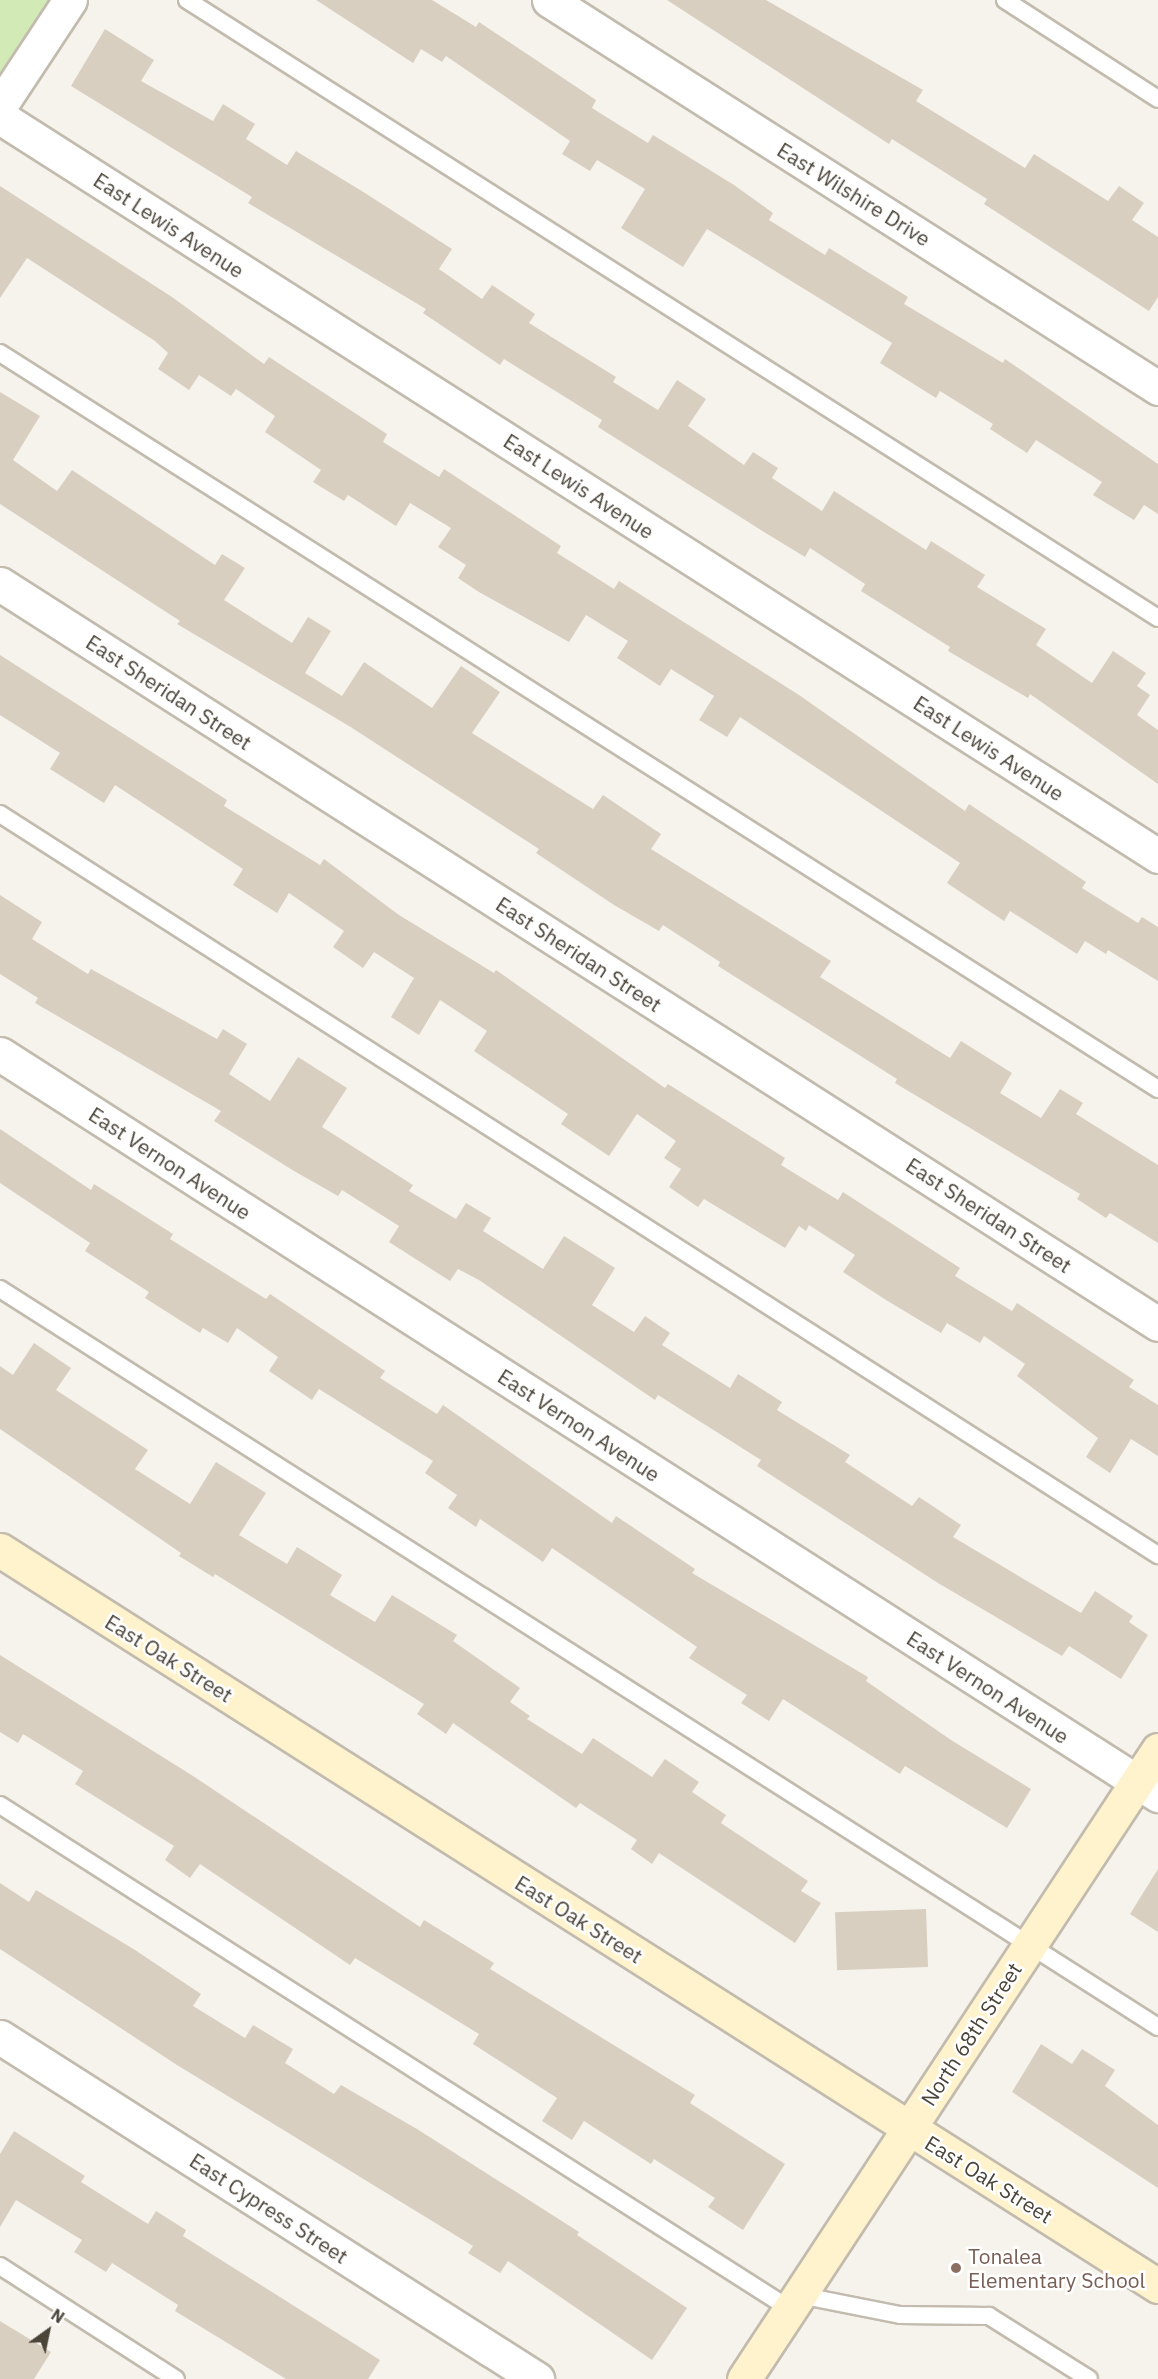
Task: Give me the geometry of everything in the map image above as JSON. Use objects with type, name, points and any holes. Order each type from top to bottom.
[{"type":"street","points":[[0,106],[70,0]]},
{"type":"street","name":"East Wilshire Drive","points":[[549,0],[1158,388]]},
{"type":"street","name":"East Lewis Avenue","points":[[0,117],[1158,856]]},
{"type":"street","name":"East Sheridan Street","points":[[0,584],[1158,1324]]},
{"type":"street","name":"East Vernon Avenue","points":[[0,1054],[1148,1789]]},
{"type":"street","name":"East Oak Street","points":[[0,1550],[1158,2286]]},
{"type":"street","name":"North 68th Street","points":[[744,2379],[1030,1945],[1148,1789],[1158,1750]]},
{"type":"street","name":"East Cypress Street","points":[[0,2037],[537,2379]]},
{"type":"lane","points":[[187,0],[1158,618]]},
{"type":"lane","points":[[1005,0],[1158,99]]},
{"type":"lane","points":[[0,353],[1158,1089]]},
{"type":"lane","points":[[0,814],[1158,1555]]},
{"type":"lane","points":[[0,1289],[1158,2027]]},
{"type":"lane","points":[[0,1805],[795,2302],[900,2315],[989,2316],[1089,2379]]},
{"type":"lane","points":[[0,2266],[176,2379]]},
{"type":"green space","points":[[0,0],[70,0],[0,106]]},
{"type":"building","points":[[316,0],[432,0],[476,27],[479,22],[596,100],[592,108],[648,143],[653,135],[734,185],[773,213],[769,220],[825,255],[829,248],[908,297],[904,304],[1003,363],[1005,359],[1158,464],[1158,514],[1144,505],[1134,520],[1093,495],[1102,482],[1036,440],[1027,453],[990,429],[993,424],[940,391],[936,398],[880,363],[892,343],[707,229],[683,267],[621,228],[645,189],[597,160],[590,171],[562,154],[570,141],[446,56],[442,62],[421,49],[413,63]]},
{"type":"building","points":[[667,0],[766,0],[923,90],[916,101],[1025,168],[1034,154],[1108,201],[1119,186],[1144,203],[1132,220],[1158,237],[1158,297],[1149,311],[984,204],[987,199],[892,139],[889,144]]},
{"type":"building","points":[[105,29],[154,60],[141,81],[213,121],[223,104],[255,124],[246,139],[287,165],[296,151],[365,193],[452,249],[439,269],[482,299],[492,285],[535,314],[529,323],[616,377],[613,382],[658,410],[677,380],[706,399],[688,426],[744,465],[753,452],[778,468],[772,478],[822,511],[834,491],[926,550],[931,541],[985,575],[977,587],[1046,629],[1036,645],[1092,683],[1113,651],[1146,673],[1137,686],[1150,695],[1137,715],[1158,730],[1158,784],[1030,694],[1028,698],[948,651],[950,647],[861,591],[865,584],[810,548],[805,557],[764,532],[598,427],[602,420],[504,359],[500,365],[423,313],[426,309],[248,203],[252,197],[71,86]]},
{"type":"building","points":[[0,186],[172,297],[264,364],[269,357],[387,434],[383,442],[439,477],[444,469],[561,546],[557,553],[614,589],[619,581],[799,695],[965,811],[969,804],[1086,882],[1082,888],[1138,923],[1142,917],[1158,927],[1158,981],[1108,950],[1106,954],[1085,941],[1077,954],[1010,911],[1004,921],[947,883],[960,863],[740,717],[727,737],[699,720],[714,696],[671,669],[660,686],[617,658],[628,641],[586,615],[569,642],[479,592],[458,578],[466,565],[438,547],[451,528],[410,503],[396,526],[348,495],[344,501],[313,482],[321,470],[265,432],[275,416],[236,389],[231,396],[199,375],[189,390],[158,369],[168,353],[155,341],[27,258],[0,298]]},
{"type":"building","points":[[0,392],[40,416],[13,460],[57,491],[72,470],[215,565],[222,554],[245,568],[224,600],[292,643],[308,617],[331,631],[305,673],[342,696],[364,662],[432,708],[461,666],[500,692],[472,733],[593,809],[603,795],[661,834],[651,849],[831,961],[820,977],[950,1058],[961,1041],[1012,1073],[1000,1093],[1041,1118],[1060,1089],[1083,1103],[1076,1114],[1158,1165],[1158,1243],[1110,1213],[1106,1218],[1077,1199],[1080,1194],[895,1083],[897,1079],[718,966],[720,962],[663,925],[659,931],[614,905],[536,853],[539,849],[349,726],[177,624],[180,621],[0,504]]},
{"type":"building","points":[[0,655],[227,800],[224,806],[320,865],[324,859],[399,915],[494,973],[496,970],[665,1088],[668,1084],[785,1158],[781,1165],[838,1200],[843,1192],[960,1268],[955,1276],[1012,1311],[1017,1303],[1134,1380],[1129,1387],[1158,1405],[1158,1456],[1131,1439],[1110,1473],[1086,1457],[1098,1438],[1017,1376],[1025,1364],[984,1336],[980,1343],[947,1323],[941,1333],[886,1300],[843,1272],[855,1255],[809,1225],[806,1231],[799,1226],[785,1248],[704,1199],[698,1207],[669,1187],[681,1169],[664,1158],[676,1141],[637,1114],[609,1156],[561,1124],[568,1114],[474,1051],[487,1031],[440,1000],[419,1035],[391,1017],[414,978],[374,952],[363,968],[333,947],[344,931],[289,893],[277,913],[233,885],[243,869],[115,785],[104,803],[50,769],[60,753],[0,715]]},
{"type":"building","points":[[0,895],[42,922],[32,939],[88,974],[91,969],[217,1039],[223,1029],[247,1044],[229,1074],[270,1101],[298,1057],[347,1088],[322,1127],[413,1185],[409,1191],[456,1219],[466,1203],[491,1218],[483,1231],[543,1269],[564,1236],[615,1268],[592,1305],[634,1332],[645,1316],[670,1333],[662,1345],[730,1388],[738,1374],[782,1402],[777,1410],[850,1455],[845,1462],[912,1506],[919,1497],[961,1525],[953,1537],[1081,1613],[1095,1591],[1133,1616],[1129,1622],[1148,1635],[1121,1679],[1069,1646],[1062,1656],[938,1583],[757,1466],[761,1460],[658,1395],[655,1400],[479,1280],[458,1269],[450,1281],[389,1242],[399,1226],[342,1190],[338,1196],[294,1171],[214,1121],[221,1111],[35,1003],[38,998],[0,974]]},
{"type":"building","points":[[0,1129],[91,1190],[94,1184],[173,1234],[170,1239],[266,1299],[270,1294],[385,1371],[380,1378],[437,1414],[443,1405],[612,1523],[616,1516],[695,1569],[692,1573],[868,1677],[866,1681],[951,1740],[1031,1789],[1007,1828],[905,1766],[900,1774],[783,1699],[769,1721],[741,1703],[747,1695],[689,1658],[697,1647],[552,1548],[543,1562],[480,1519],[476,1527],[448,1508],[457,1495],[425,1473],[433,1461],[319,1389],[312,1400],[269,1371],[278,1357],[237,1328],[228,1343],[203,1328],[200,1333],[145,1298],[149,1292],[85,1251],[90,1243],[0,1183]]},
{"type":"building","points":[[34,1343],[71,1368],[56,1390],[148,1450],[135,1469],[190,1504],[216,1462],[266,1493],[239,1535],[287,1564],[297,1547],[342,1575],[330,1595],[375,1622],[392,1595],[457,1635],[453,1641],[520,1688],[510,1702],[530,1716],[527,1719],[582,1754],[593,1738],[652,1777],[665,1759],[699,1782],[692,1792],[726,1815],[721,1823],[808,1881],[801,1891],[821,1903],[795,1943],[659,1853],[652,1864],[631,1849],[637,1840],[580,1803],[576,1808],[453,1723],[446,1734],[417,1714],[424,1704],[215,1574],[213,1577],[179,1556],[181,1553],[0,1429],[0,1366],[13,1375]]},
{"type":"building","points":[[0,1655],[193,1776],[420,1927],[424,1920],[494,1963],[490,1969],[695,2095],[690,2103],[785,2164],[743,2230],[708,2207],[715,2198],[654,2159],[651,2164],[584,2121],[572,2140],[542,2121],[557,2098],[473,2044],[479,2034],[355,1958],[350,1965],[200,1864],[190,1878],[165,1860],[174,1846],[75,1784],[83,1771],[23,1734],[18,1743],[0,1732]]},
{"type":"building","points":[[1158,1869],[1158,1932],[1130,1914]]},
{"type":"building","points":[[0,1883],[29,1902],[36,1890],[135,1950],[201,1994],[193,2006],[245,2038],[253,2025],[293,2049],[285,2063],[334,2094],[341,2085],[417,2129],[579,2232],[577,2235],[687,2308],[652,2360],[508,2261],[500,2273],[468,2253],[473,2246],[177,2065],[0,1949]]},
{"type":"building","points":[[926,1909],[928,1967],[837,1970],[835,1912]]},
{"type":"building","points":[[1041,2044],[1072,2064],[1082,2049],[1115,2070],[1105,2086],[1158,2125],[1158,2188],[1012,2092]]},
{"type":"building","points":[[14,2131],[85,2176],[81,2182],[148,2224],[156,2211],[186,2230],[183,2236],[380,2360],[368,2379],[286,2379],[175,2311],[178,2305],[112,2263],[106,2272],[74,2252],[82,2240],[16,2200],[0,2227],[0,2154]]},
{"type":"building","points":[[0,2321],[51,2352],[34,2379],[0,2379]]},
{"type":"place","name":"Tonalea Elementary School","points":[[956,2268]]}]
